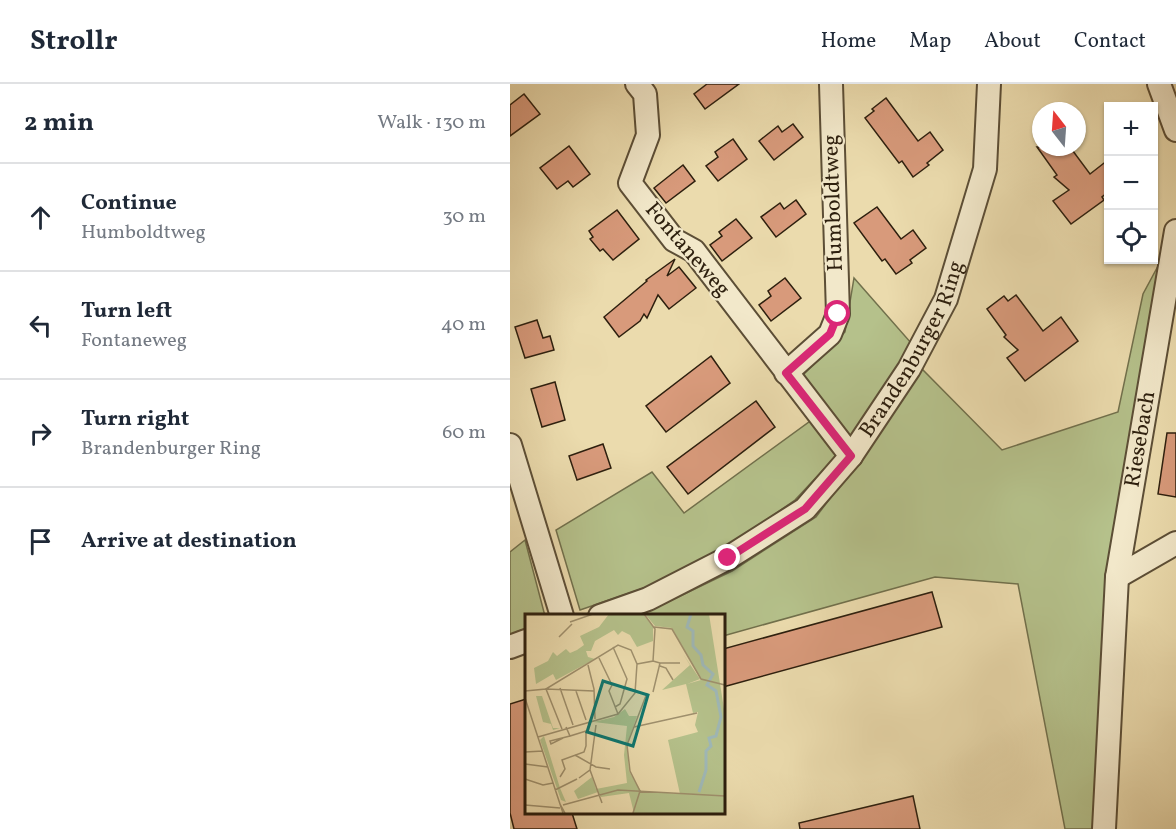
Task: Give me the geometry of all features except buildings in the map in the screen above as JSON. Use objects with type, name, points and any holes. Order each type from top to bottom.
[{"type":"street","name":"Fontaneweg","points":[[637,84],[645,94],[648,135],[630,183],[674,240],[694,251],[851,456]]},
{"type":"street","name":"Humboldtweg","points":[[786,373],[830,334],[838,314],[831,84]]},
{"type":"street","name":"Brandenburger Ring","points":[[606,614],[648,599],[748,546],[805,509],[851,456],[909,369],[946,299],[985,169],[989,84]]},
{"type":"street","points":[[1159,84],[1176,130]]},
{"type":"street","name":"Riesebach","points":[[1104,829],[1116,577],[1176,231]]},
{"type":"street","points":[[510,445],[561,614]]},
{"type":"street","points":[[1116,577],[1176,543]]},
{"type":"street","points":[[510,647],[525,641]]},
{"type":"green space","points":[[1158,266],[1113,560],[1100,829],[1065,829],[1018,584],[935,577],[724,636],[724,614],[640,614],[732,571],[816,517],[868,448],[921,368],[1002,450],[1118,412],[1143,294]]},
{"type":"green space","points":[[854,278],[912,344],[891,380],[840,452],[795,500],[717,555],[644,588],[580,610],[556,530],[652,472],[684,513],[828,408],[803,375],[845,332]]},
{"type":"green space","points":[[525,540],[544,614],[525,614],[525,628],[510,635],[510,552]]},
{"type":"route","points":[[728,558],[805,509],[851,456],[786,373],[830,334],[838,314]]}]
